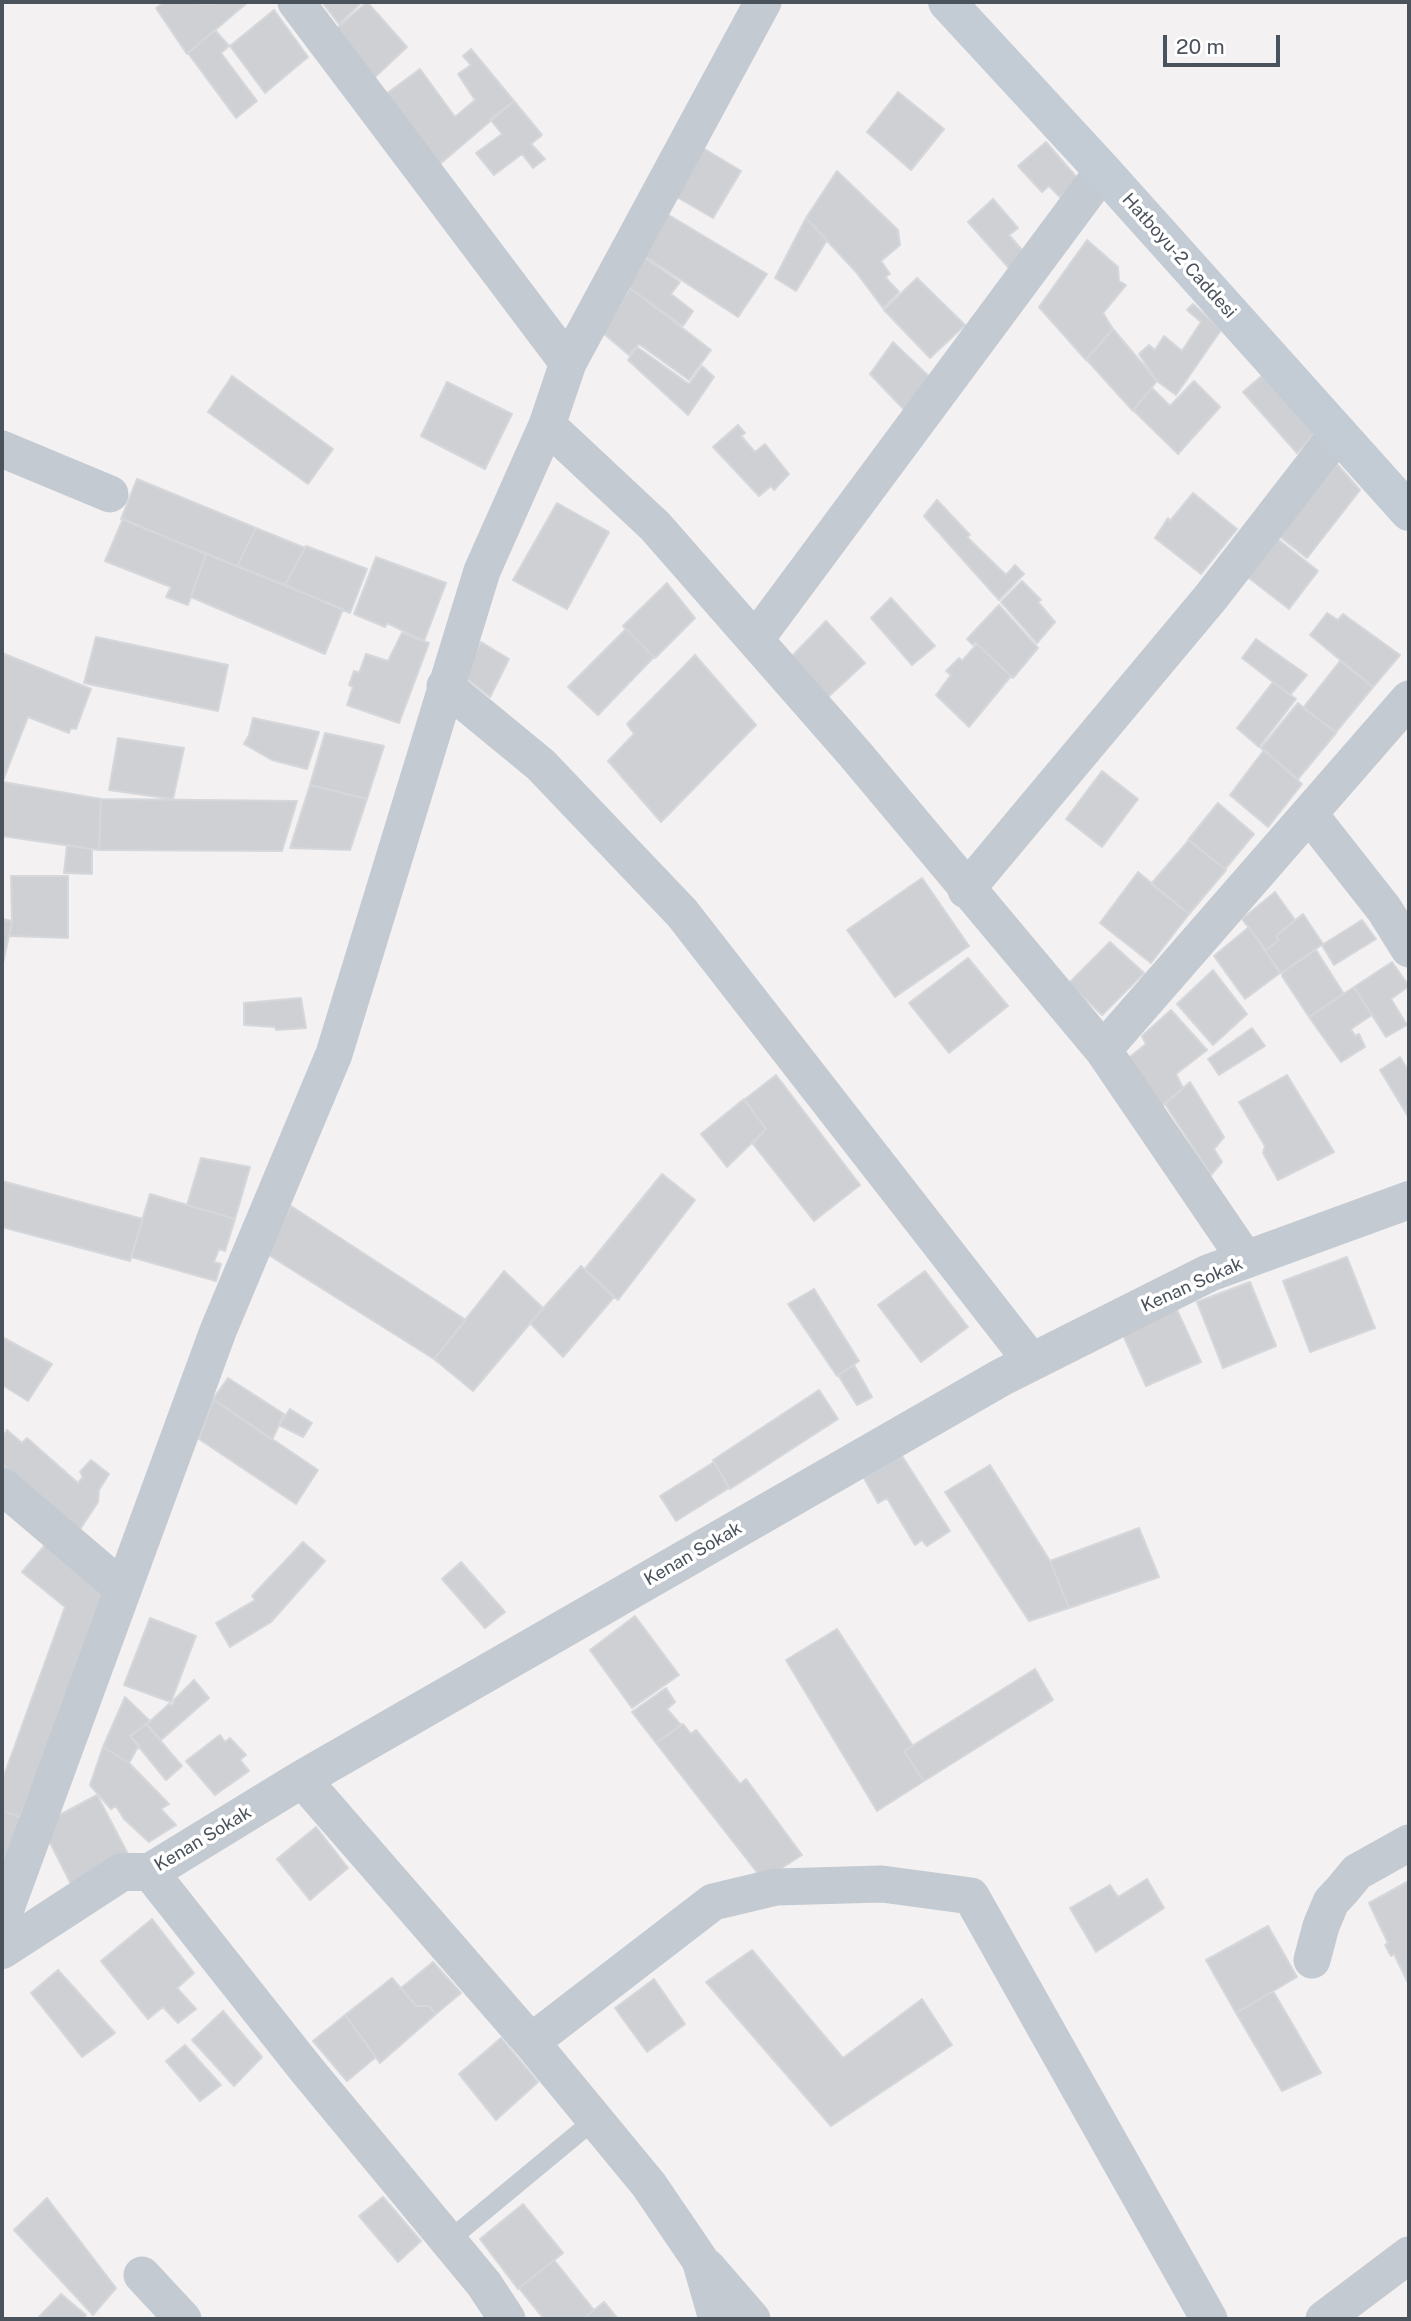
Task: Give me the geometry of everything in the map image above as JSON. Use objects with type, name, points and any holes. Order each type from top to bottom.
[{"type":"main road","name":"Hatboyu-2 Caddesi","points":[[947,2],[1103,171],[1409,512]]},
{"type":"street","points":[[296,2],[568,363]]},
{"type":"street","points":[[2,1919],[218,1331],[334,1054],[482,571],[547,425],[568,363],[763,2]]},
{"type":"street","points":[[755,640],[1103,171]]},
{"type":"street","points":[[547,425],[655,527],[855,754],[966,890],[1103,1050],[1246,1260]]},
{"type":"street","points":[[966,890],[1211,597],[1338,433]]},
{"type":"street","points":[[2,449],[110,494]]},
{"type":"street","points":[[445,686],[541,765],[682,913],[1032,1363]]},
{"type":"street","points":[[1103,1050],[1409,699]]},
{"type":"street","points":[[1310,815],[1384,909],[1409,949]]},
{"type":"street","name":"Kenan Sokak","points":[[2,1950],[122,1872],[150,1872],[302,1779],[1032,1363],[1209,1273],[1409,1200]]},
{"type":"street","points":[[2,1486],[122,1588]]},
{"type":"street","points":[[302,1779],[531,2042],[593,2121],[649,2185],[700,2260],[752,2319]]},
{"type":"street","points":[[1312,1960],[1331,1902],[1357,1872],[1409,1843]]},
{"type":"street","points":[[150,1872],[448,2241],[507,2319]]},
{"type":"street","points":[[531,2042],[713,1902],[776,1887],[869,1885],[971,1896],[1209,2319]]},
{"type":"street","points":[[1324,2319],[1409,2255]]},
{"type":"street","points":[[700,2260],[717,2319]]},
{"type":"street","points":[[142,2275],[183,2319]]},
{"type":"lane","points":[[448,2241],[593,2121]]},
{"type":"building","points":[[165,2],[248,2],[187,54],[156,8]]},
{"type":"building","points":[[322,2],[362,2],[339,24]]},
{"type":"building","points":[[367,2],[407,47],[374,78],[336,29]]},
{"type":"building","points":[[274,10],[308,57],[265,93],[230,46]]},
{"type":"building","points":[[215,30],[229,46],[221,53],[257,101],[236,118],[188,53]]},
{"type":"building","points":[[471,49],[514,101],[440,164],[386,94],[420,69],[455,117],[475,100],[458,74],[471,65],[463,56]]},
{"type":"building","points":[[898,92],[944,129],[911,170],[867,132]]},
{"type":"building","points":[[514,101],[542,135],[531,144],[545,159],[533,168],[522,154],[494,175],[476,153],[502,134],[490,119]]},
{"type":"building","points":[[1046,142],[1079,180],[1060,197],[1049,186],[1042,192],[1018,166]]},
{"type":"building","points":[[703,148],[741,171],[713,218],[675,196]]},
{"type":"building","points":[[837,171],[898,230],[900,245],[881,261],[890,274],[885,277],[899,292],[883,308],[856,272],[806,218]]},
{"type":"building","points":[[993,199],[1018,228],[1009,235],[1029,258],[1015,275],[968,222]]},
{"type":"building","points":[[667,214],[767,274],[738,317],[640,253]]},
{"type":"building","points":[[806,218],[827,240],[796,291],[775,278]]},
{"type":"building","points":[[1087,240],[1118,267],[1119,281],[1126,285],[1103,313],[1113,329],[1086,360],[1039,307]]},
{"type":"building","points":[[640,255],[680,282],[671,294],[693,311],[683,326],[624,284]]},
{"type":"building","points":[[917,278],[965,325],[930,358],[884,310]]},
{"type":"building","points":[[630,288],[711,350],[689,380],[639,344],[629,355],[603,333]]},
{"type":"building","points":[[1193,304],[1221,330],[1176,395],[1157,381],[1139,354],[1149,345],[1155,350],[1164,336],[1182,351],[1201,322],[1187,310]]},
{"type":"building","points":[[1113,329],[1157,381],[1133,411],[1086,359]]},
{"type":"building","points":[[893,342],[937,384],[911,417],[870,374]]},
{"type":"building","points":[[637,347],[689,384],[702,366],[714,377],[688,415],[628,360]]},
{"type":"building","points":[[1265,373],[1315,433],[1297,453],[1243,392]]},
{"type":"building","points":[[232,376],[333,449],[308,484],[208,412]]},
{"type":"building","points":[[1194,381],[1220,407],[1178,454],[1133,410],[1152,388],[1170,406]]},
{"type":"building","points":[[447,382],[512,414],[485,469],[421,436]]},
{"type":"building","points":[[738,425],[745,433],[741,436],[755,452],[765,444],[789,474],[774,490],[771,486],[759,496],[713,447]]},
{"type":"building","points":[[1337,464],[1360,490],[1307,558],[1279,536]]},
{"type":"building","points":[[137,479],[256,528],[237,566],[121,519]]},
{"type":"building","points":[[1193,493],[1237,529],[1201,574],[1155,538],[1168,518],[1170,521]]},
{"type":"building","points":[[937,500],[970,535],[967,537],[1006,575],[1015,565],[1024,574],[999,600],[924,516]]},
{"type":"building","points":[[557,503],[609,532],[567,609],[513,580]]},
{"type":"building","points":[[123,519],[206,554],[188,605],[166,597],[171,587],[105,561]]},
{"type":"building","points":[[256,528],[305,548],[285,585],[237,566]]},
{"type":"building","points":[[1275,537],[1318,571],[1289,609],[1245,575]]},
{"type":"building","points":[[306,546],[367,569],[350,613],[285,585]]},
{"type":"building","points":[[206,554],[343,609],[325,654],[191,597]]},
{"type":"building","points":[[376,557],[446,583],[424,641],[387,623],[385,627],[354,614]]},
{"type":"building","points":[[1022,581],[1041,600],[1038,602],[1055,622],[1037,643],[1001,602]]},
{"type":"building","points":[[667,583],[695,618],[655,658],[623,626]]},
{"type":"building","points":[[891,598],[935,646],[912,665],[871,618]]},
{"type":"building","points":[[999,605],[1038,648],[1013,678],[975,642],[973,645],[967,639]]},
{"type":"building","points":[[1327,613],[1338,620],[1343,614],[1400,655],[1373,687],[1310,635]]},
{"type":"building","points":[[826,621],[865,663],[828,697],[791,657]]},
{"type":"building","points":[[626,629],[654,657],[598,715],[568,687]]},
{"type":"building","points":[[402,633],[429,643],[399,723],[347,705],[353,687],[349,685],[354,671],[359,673],[366,654],[388,661]]},
{"type":"building","points":[[96,637],[228,665],[218,711],[84,683]]},
{"type":"building","points":[[1256,639],[1307,675],[1290,695],[1242,658]]},
{"type":"building","points":[[481,642],[509,659],[490,697],[464,676]]},
{"type":"building","points":[[977,644],[1011,676],[969,727],[936,695],[951,675],[946,671],[959,658],[962,661]]},
{"type":"building","points":[[2,653],[91,689],[76,729],[71,728],[69,733],[28,717],[2,783]]},
{"type":"building","points":[[695,655],[756,725],[661,822],[608,761],[634,734],[627,724]]},
{"type":"building","points":[[1340,661],[1373,687],[1336,732],[1303,708]]},
{"type":"building","points":[[1273,682],[1296,699],[1259,747],[1237,728]]},
{"type":"building","points":[[1298,703],[1336,733],[1298,779],[1261,748]]},
{"type":"building","points":[[253,718],[319,732],[307,769],[272,760],[244,744]]},
{"type":"building","points":[[325,733],[384,746],[367,799],[310,785]]},
{"type":"building","points":[[118,738],[184,748],[173,799],[109,790]]},
{"type":"building","points":[[1264,750],[1302,784],[1268,827],[1230,795]]},
{"type":"building","points":[[1102,771],[1138,799],[1102,847],[1066,819]]},
{"type":"building","points":[[3,782],[101,799],[99,850],[2,836]]},
{"type":"building","points":[[310,785],[367,799],[350,850],[290,848]]},
{"type":"building","points":[[101,799],[297,801],[282,851],[99,850]]},
{"type":"building","points":[[1218,803],[1254,834],[1225,869],[1188,840]]},
{"type":"building","points":[[1189,840],[1226,870],[1189,914],[1151,884]]},
{"type":"building","points":[[67,845],[92,849],[92,874],[64,873]]},
{"type":"building","points":[[1138,872],[1189,914],[1151,963],[1100,923]]},
{"type":"building","points":[[11,876],[68,876],[68,938],[9,936],[12,921]]},
{"type":"building","points":[[922,878],[969,946],[895,997],[847,930]]},
{"type":"building","points":[[1275,892],[1295,920],[1276,936],[1279,940],[1266,950],[1242,919]]},
{"type":"building","points":[[1303,914],[1323,944],[1281,973],[1265,951],[1279,940],[1276,936]]},
{"type":"building","points":[[2,919],[12,921],[2,968]]},
{"type":"building","points":[[1362,920],[1376,939],[1334,965],[1322,945]]},
{"type":"building","points":[[1249,927],[1280,973],[1245,999],[1214,956]]},
{"type":"building","points":[[1110,942],[1144,973],[1102,1015],[1069,983]]},
{"type":"building","points":[[1316,950],[1344,994],[1309,1017],[1282,976],[1283,972]]},
{"type":"building","points":[[968,958],[1008,1006],[949,1053],[909,1003]]},
{"type":"building","points":[[1392,962],[1409,986],[1391,999],[1407,1025],[1386,1037],[1354,987]]},
{"type":"building","points":[[1213,970],[1247,1014],[1213,1045],[1177,1004]]},
{"type":"building","points":[[1354,987],[1372,1015],[1351,1029],[1355,1036],[1359,1034],[1365,1047],[1341,1062],[1309,1017]]},
{"type":"building","points":[[301,998],[306,1028],[276,1030],[275,1027],[244,1025],[244,1003]]},
{"type":"building","points":[[1171,1010],[1207,1050],[1176,1074],[1183,1088],[1162,1106],[1127,1059],[1146,1044],[1142,1036]]},
{"type":"building","points":[[1252,1028],[1265,1046],[1219,1075],[1208,1059]]},
{"type":"building","points":[[1400,1057],[1409,1072],[1409,1118],[1380,1070]]},
{"type":"building","points":[[776,1075],[860,1185],[814,1221],[753,1144],[766,1129],[744,1100]]},
{"type":"building","points":[[1287,1075],[1334,1152],[1278,1180],[1263,1153],[1265,1146],[1239,1102]]},
{"type":"building","points":[[1190,1082],[1224,1137],[1214,1149],[1222,1162],[1211,1175],[1165,1104]]},
{"type":"building","points":[[744,1099],[766,1129],[727,1167],[701,1134]]},
{"type":"building","points":[[201,1158],[250,1167],[235,1219],[187,1205]]},
{"type":"building","points":[[662,1174],[695,1200],[618,1300],[585,1269]]},
{"type":"building","points":[[2,1181],[143,1219],[130,1261],[2,1227]]},
{"type":"building","points":[[150,1194],[235,1219],[225,1251],[219,1249],[214,1262],[221,1264],[216,1281],[131,1257]]},
{"type":"building","points":[[291,1206],[466,1320],[434,1359],[267,1254]]},
{"type":"building","points":[[1347,1257],[1375,1328],[1310,1352],[1283,1281]]},
{"type":"building","points":[[581,1266],[614,1297],[563,1357],[530,1323]]},
{"type":"building","points":[[504,1271],[543,1308],[473,1391],[434,1359]]},
{"type":"building","points":[[925,1271],[968,1327],[921,1362],[878,1305]]},
{"type":"building","points":[[1250,1282],[1276,1346],[1223,1368],[1197,1302]]},
{"type":"building","points":[[814,1289],[859,1361],[837,1376],[788,1304]]},
{"type":"building","points":[[1177,1310],[1201,1362],[1146,1386],[1119,1326]]},
{"type":"building","points":[[2,1337],[52,1364],[28,1401],[2,1385]]},
{"type":"building","points":[[854,1365],[872,1397],[857,1405],[838,1375]]},
{"type":"building","points":[[228,1378],[284,1414],[272,1440],[213,1399]]},
{"type":"building","points":[[819,1390],[838,1419],[730,1489],[713,1460]]},
{"type":"building","points":[[213,1399],[318,1470],[296,1504],[199,1439]]},
{"type":"building","points":[[290,1409],[312,1423],[303,1437],[279,1425]]},
{"type":"building","points":[[7,1430],[22,1443],[27,1438],[78,1483],[83,1477],[80,1472],[91,1460],[109,1474],[99,1490],[98,1502],[79,1531],[2,1464],[2,1437]]},
{"type":"building","points":[[902,1456],[950,1531],[927,1546],[922,1540],[915,1545],[887,1498],[878,1503],[864,1478]]},
{"type":"building","points":[[714,1462],[729,1488],[676,1521],[660,1496]]},
{"type":"building","points":[[990,1465],[1050,1561],[1069,1608],[1029,1621],[945,1492]]},
{"type":"building","points":[[1139,1528],[1159,1577],[1069,1608],[1050,1561]]},
{"type":"building","points":[[303,1542],[325,1561],[271,1622],[230,1647],[216,1623],[255,1600],[252,1596]]},
{"type":"building","points":[[46,1544],[106,1594],[20,1817],[2,1811],[2,1781],[65,1607],[22,1572]]},
{"type":"building","points":[[461,1562],[505,1612],[485,1628],[442,1579]]},
{"type":"building","points":[[635,1616],[679,1675],[632,1708],[590,1650]]},
{"type":"building","points":[[150,1618],[196,1636],[171,1702],[124,1685]]},
{"type":"building","points":[[837,1629],[913,1746],[904,1751],[924,1781],[877,1811],[786,1660]]},
{"type":"building","points":[[1035,1669],[1053,1700],[924,1781],[904,1751]]},
{"type":"building","points":[[194,1680],[209,1698],[161,1740],[147,1724],[169,1704],[173,1705],[174,1700]]},
{"type":"building","points":[[666,1688],[675,1702],[667,1709],[681,1725],[656,1743],[632,1712]]},
{"type":"building","points":[[125,1697],[150,1721],[130,1736],[139,1745],[129,1763],[103,1747]]},
{"type":"building","points":[[146,1724],[182,1766],[166,1780],[130,1736]]},
{"type":"building","points":[[683,1724],[691,1734],[696,1730],[740,1784],[746,1779],[802,1855],[763,1880],[656,1743]]},
{"type":"building","points":[[220,1735],[225,1742],[230,1738],[246,1755],[240,1760],[249,1771],[215,1795],[186,1761]]},
{"type":"building","points":[[103,1747],[129,1763],[169,1804],[161,1809],[176,1825],[149,1842],[124,1819],[116,1806],[111,1809],[90,1785]]},
{"type":"building","points":[[97,1795],[128,1854],[71,1884],[41,1825]]},
{"type":"building","points":[[2,1811],[23,1818],[5,1860],[2,1858]]},
{"type":"building","points":[[316,1827],[348,1868],[310,1900],[277,1859]]},
{"type":"building","points":[[1147,1879],[1164,1908],[1096,1952],[1070,1908],[1110,1885],[1118,1897]]},
{"type":"building","points":[[1407,1882],[1409,1985],[1394,1954],[1391,1956],[1385,1945],[1388,1943],[1369,1903]]},
{"type":"building","points":[[152,1919],[194,1973],[177,1988],[196,2009],[178,2023],[163,2007],[148,2019],[101,1961]]},
{"type":"building","points":[[1268,1926],[1297,1977],[1236,2013],[1206,1960]]},
{"type":"building","points":[[752,1950],[843,2058],[922,1999],[952,2045],[831,2126],[706,1982]]},
{"type":"building","points":[[433,1962],[461,1993],[436,2014],[429,2006],[416,2006],[401,1988]]},
{"type":"building","points":[[58,1970],[115,2033],[82,2057],[31,1993]]},
{"type":"building","points":[[392,1978],[416,2006],[429,2006],[436,2014],[380,2063],[345,2015]]},
{"type":"building","points":[[654,1979],[685,2024],[647,2052],[615,2008]]},
{"type":"building","points":[[1273,1991],[1321,2073],[1282,2091],[1236,2013]]},
{"type":"building","points":[[223,2011],[262,2057],[234,2086],[192,2040]]},
{"type":"building","points":[[345,2015],[376,2057],[347,2081],[313,2041]]},
{"type":"building","points":[[501,2038],[538,2082],[496,2120],[459,2074]]},
{"type":"building","points":[[185,2045],[221,2085],[200,2101],[166,2061]]},
{"type":"building","points":[[383,2197],[421,2241],[398,2262],[359,2216]]},
{"type":"building","points":[[47,2198],[116,2288],[93,2315],[14,2230]]},
{"type":"building","points":[[523,2204],[563,2253],[518,2289],[480,2239]]},
{"type":"building","points":[[554,2260],[594,2310],[583,2319],[544,2319],[519,2288]]},
{"type":"building","points":[[61,2294],[86,2315],[83,2319],[37,2319]]},
{"type":"building","points":[[604,2302],[618,2319],[583,2319]]}]
